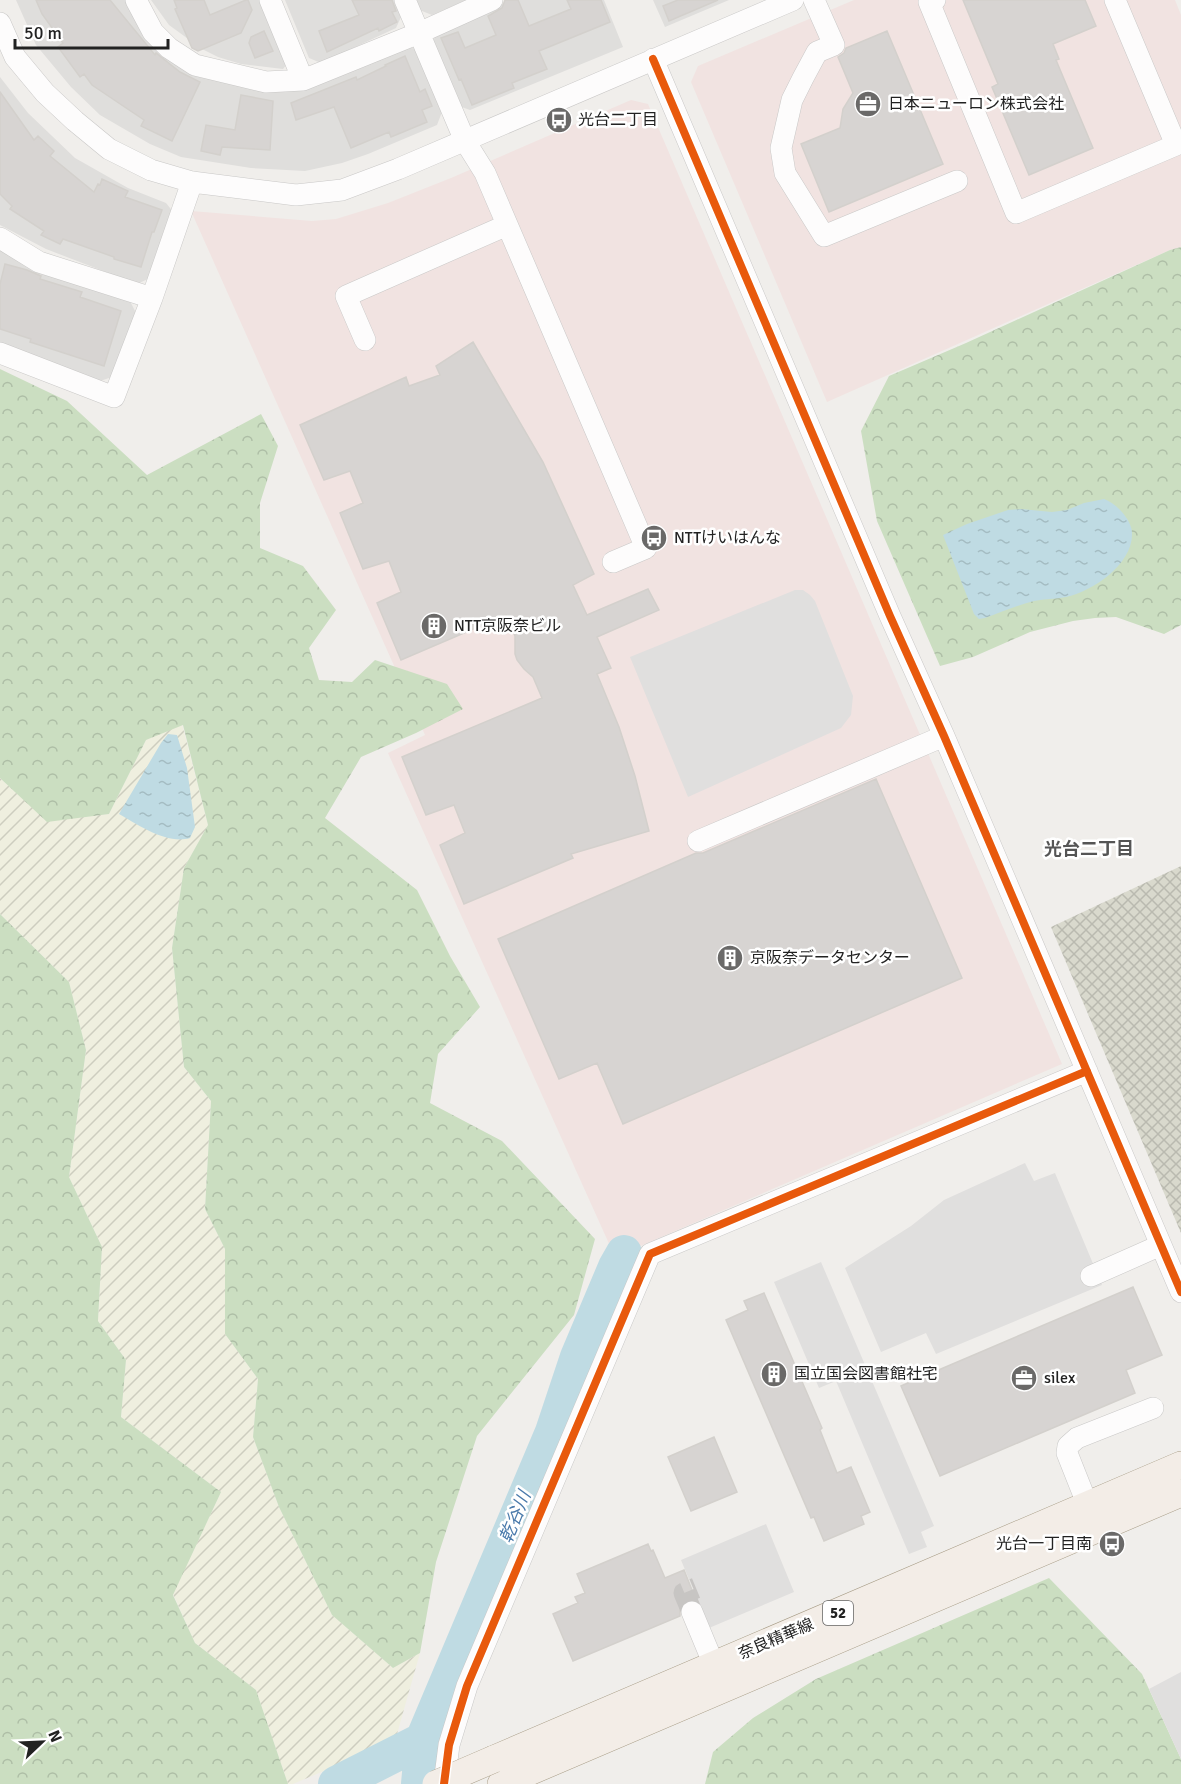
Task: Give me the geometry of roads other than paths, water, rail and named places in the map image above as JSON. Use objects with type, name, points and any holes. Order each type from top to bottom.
[{"type":"main road","name":"奈良精華線","points":[[497,1772],[714,1665],[1181,1465]]},
{"type":"main road","name":"奈良精華線","points":[[436,1784],[497,1772],[1181,1493]]},
{"type":"street","points":[[136,0],[153,32],[169,48],[195,65],[266,82],[303,80],[419,33],[492,0]]},
{"type":"street","points":[[270,0],[303,80]]},
{"type":"street","points":[[405,0],[465,141],[485,172],[646,548],[613,562]]},
{"type":"street","points":[[0,23],[15,57],[45,93],[75,122],[109,149],[151,170],[192,182],[296,195],[342,190],[399,169],[793,0]]},
{"type":"street","points":[[814,0],[834,45],[817,52],[802,78],[792,100],[781,148],[785,173],[824,236],[957,181]]},
{"type":"street","points":[[935,0],[929,2],[1016,213],[1176,146],[1115,0]]},
{"type":"street","points":[[653,59],[1181,1293]]},
{"type":"street","points":[[0,353],[114,398],[192,182]]},
{"type":"street","points":[[365,340],[346,296],[507,225]]},
{"type":"street","points":[[0,238],[39,262],[152,298]]},
{"type":"street","points":[[698,841],[944,736]]},
{"type":"street","points":[[444,1784],[449,1745],[467,1686],[650,1254],[1087,1071]]},
{"type":"street","points":[[1091,1276],[1161,1245]]},
{"type":"street","points":[[1088,1506],[1067,1453],[1068,1446],[1077,1438],[1153,1408]]},
{"type":"street","points":[[692,1612],[714,1665]]},
{"type":"water","points":[[1104,499],[1122,513],[1132,533],[1131,544],[1126,555],[1110,574],[1077,594],[1034,601],[985,618],[979,619],[974,614],[943,535],[1008,510],[1052,512]]},
{"type":"water","points":[[168,734],[177,735],[187,768],[195,827],[190,838],[172,839],[163,836],[119,814]]},
{"type":"waterway","name":"乾谷川","points":[[419,1784],[423,1740],[553,1432],[578,1357],[624,1253]]},
{"type":"waterway","points":[[336,1784],[423,1740]]},
{"type":"tunnel","points":[[692,1612],[684,1593],[696,1588]]},
{"type":"place","name":"日本ニューロン株式会社","points":[[868,104]]},
{"type":"place","name":"光台二丁目","points":[[559,120]]},
{"type":"place","name":"NTTけいはんな","points":[[654,538]]},
{"type":"place","name":"NTT京阪奈ビル","points":[[434,626]]},
{"type":"place","name":"京阪奈データセンター","points":[[730,958]]},
{"type":"place","name":"国立国会図書館社宅","points":[[774,1374]]},
{"type":"place","name":"silex","points":[[1024,1378]]},
{"type":"place","name":"光台一丁目南","points":[[1112,1544]]},
{"type":"district","name":"光台二丁目","points":[[1089,849]]}]
